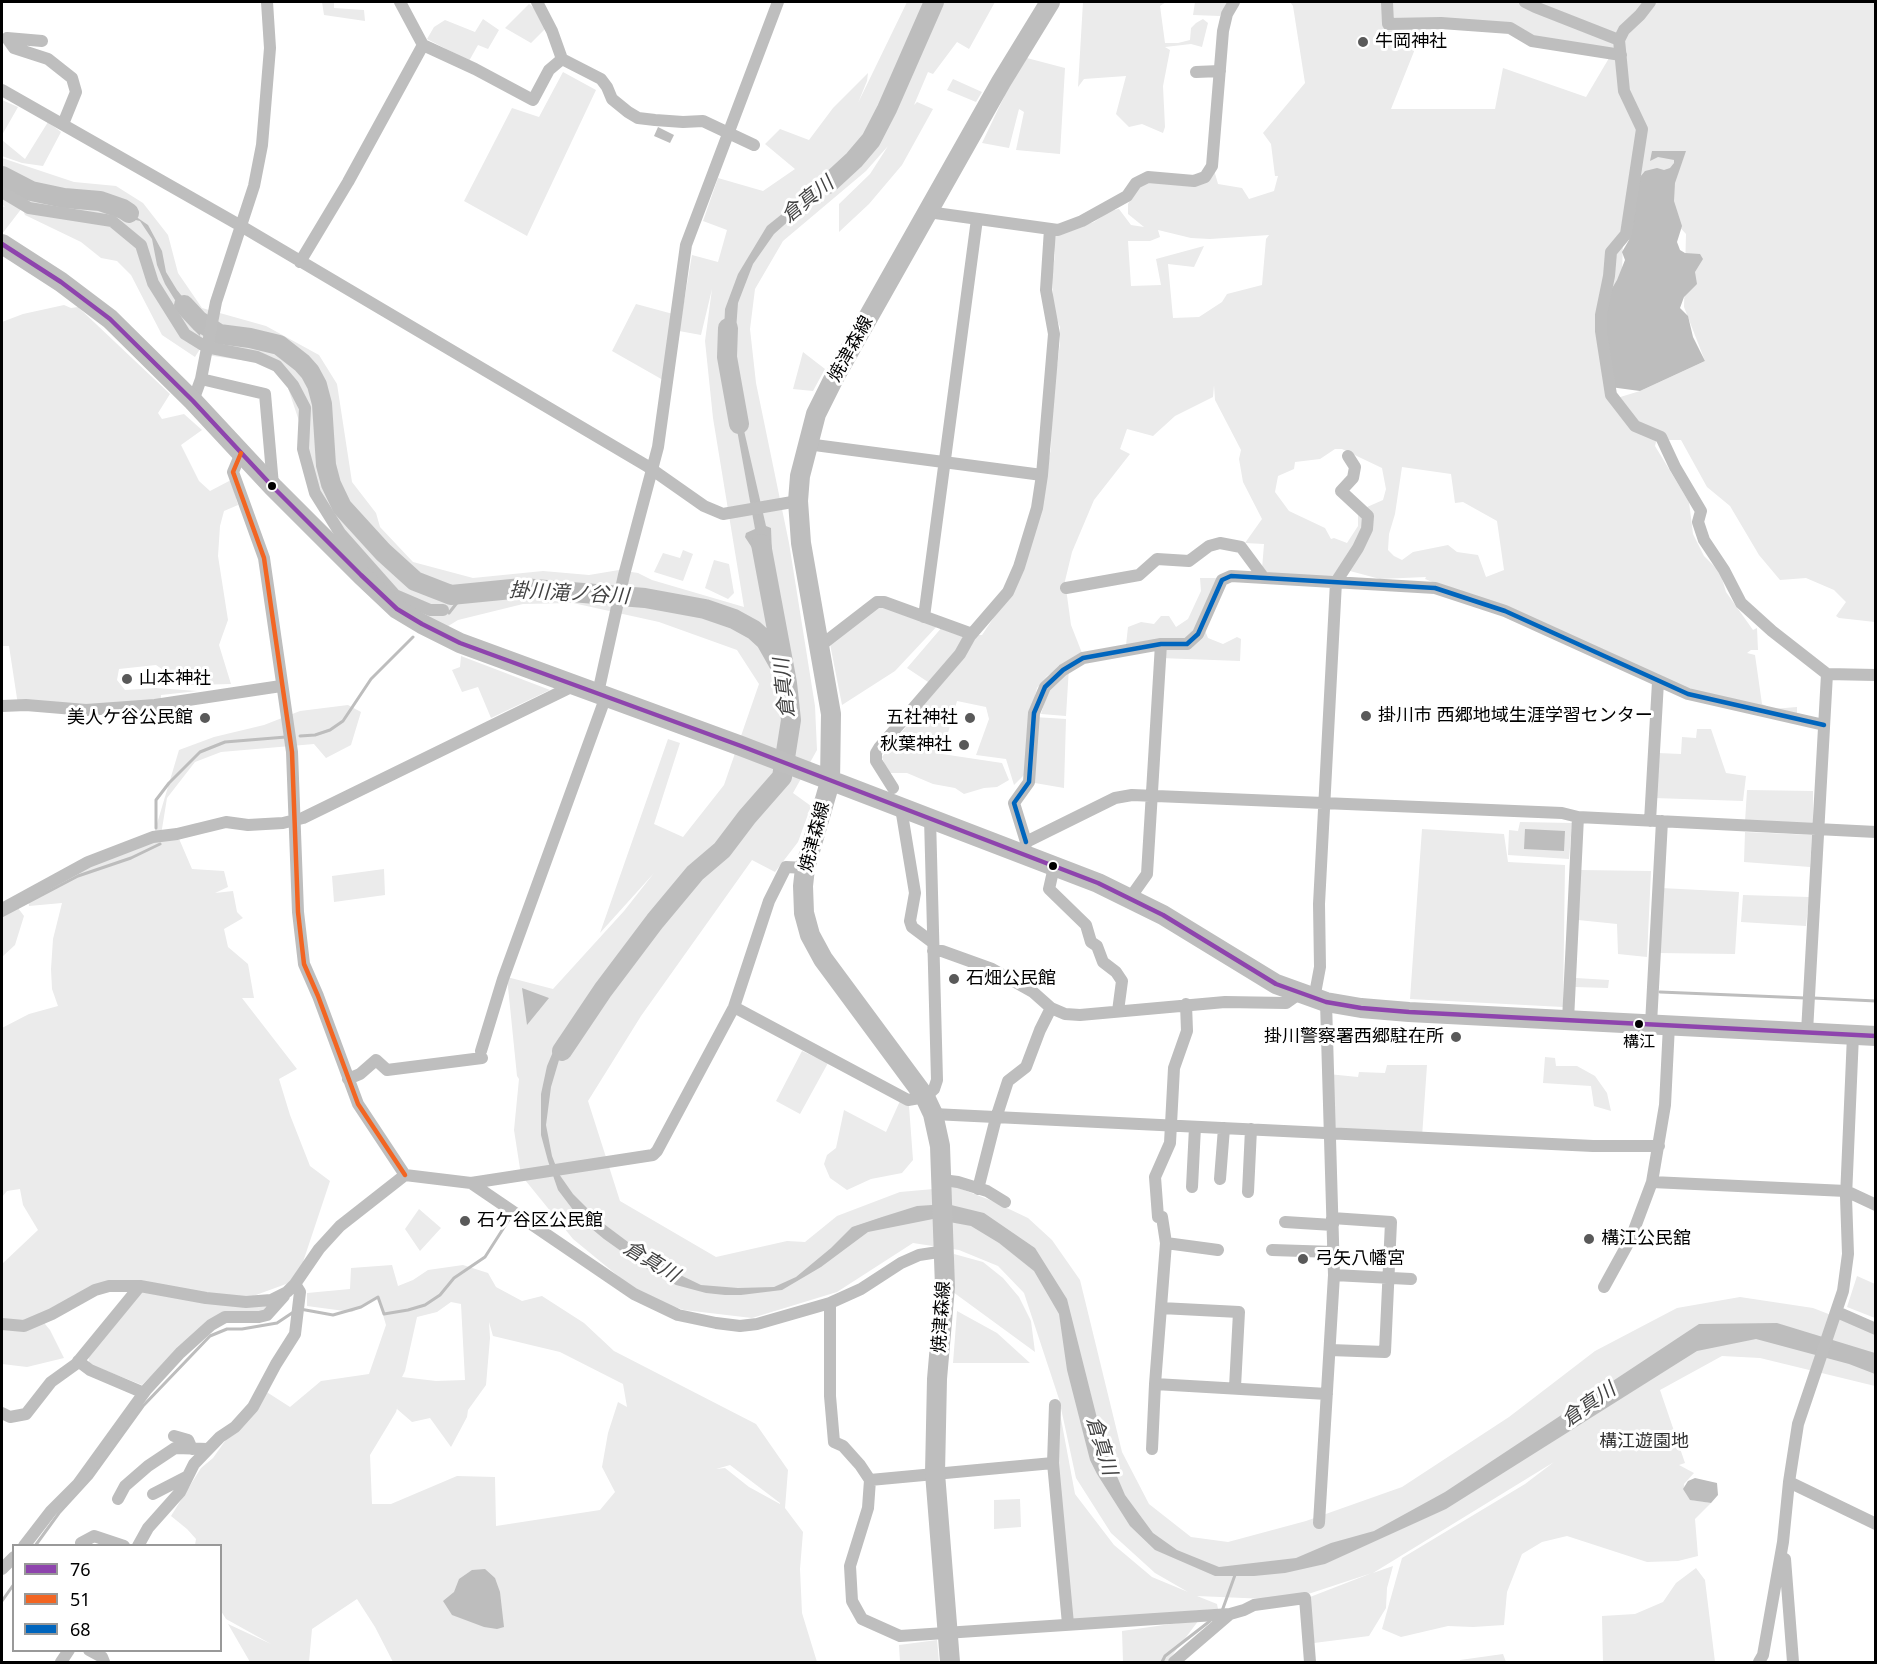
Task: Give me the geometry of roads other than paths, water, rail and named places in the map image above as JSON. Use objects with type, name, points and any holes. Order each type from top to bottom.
[{"type":"main road","name":"焼津森線","points":[[950,1662],[935,1473],[937,1379],[945,1287],[940,1146],[929,1105],[818,951],[810,936],[804,913],[805,868],[831,782],[831,714],[801,543],[790,502],[800,477],[816,414],[835,376],[1001,82],[1050,2]]},
{"type":"main road","points":[[2,244],[61,282],[110,319],[194,401],[273,487],[398,609],[428,628],[460,643],[744,747],[901,808],[1025,848],[1054,867],[1130,898],[1163,915],[1276,984],[1313,998],[1361,1008],[1409,1012],[1875,1036]]},
{"type":"street","points":[[194,401],[201,379],[216,302],[254,186],[262,145],[270,48],[267,2]]},
{"type":"street","points":[[400,2],[423,45],[533,100],[549,70],[562,59]]},
{"type":"street","points":[[537,2],[552,31],[562,59],[601,79],[612,99],[638,118],[683,122],[703,121],[754,145]]},
{"type":"street","points":[[348,1079],[360,1074],[376,1060],[387,1070],[482,1054],[507,969],[602,695],[616,610],[658,447],[686,245],[778,2]]},
{"type":"street","points":[[928,212],[1058,230],[1082,221],[1127,196],[1136,183],[1148,177],[1194,181],[1205,177],[1212,166],[1223,32],[1227,14],[1234,2]]},
{"type":"street","points":[[1387,2],[1388,24],[1441,23],[1510,28],[1532,41],[1621,54]]},
{"type":"street","points":[[1525,2],[1535,8],[1619,40]]},
{"type":"street","points":[[1650,2],[1624,30],[1619,40],[1624,92],[1642,129],[1626,234],[1611,252],[1601,315],[1600,332],[1611,395],[1635,426],[1661,437],[1701,512],[1698,522],[1704,540],[1724,570],[1741,603],[1772,631],[1827,674],[1875,675]]},
{"type":"street","points":[[42,41],[7,38],[14,48],[48,59],[72,78],[76,92],[63,124]]},
{"type":"street","points":[[300,262],[348,182],[423,45]]},
{"type":"street","points":[[1196,72],[1220,71]]},
{"type":"street","points":[[2,90],[241,226],[653,470],[704,506],[723,514],[790,502]]},
{"type":"street","points":[[2,192],[29,208],[112,221],[141,245],[153,283],[185,334],[207,344],[257,357],[277,366],[293,385],[305,408],[303,449],[315,493],[340,533],[395,595],[430,610],[443,610]]},
{"type":"street","points":[[924,616],[977,219]]},
{"type":"street","points":[[893,788],[876,760],[876,753],[960,654],[972,634],[1008,592],[1037,508],[1054,334],[1046,290],[1050,229]]},
{"type":"street","points":[[201,379],[265,394],[273,487]]},
{"type":"street","points":[[807,444],[1042,475]]},
{"type":"street","points":[[241,453],[232,472],[264,558],[292,752],[298,912],[304,964],[358,1104],[405,1175]]},
{"type":"street","points":[[1319,1522],[1334,1252],[1329,1133],[1313,998],[1320,967],[1319,904],[1323,802],[1336,582],[1358,548],[1367,529],[1368,516],[1341,491],[1353,478],[1355,467],[1348,456]]},
{"type":"street","points":[[1066,588],[1139,575],[1157,559],[1189,561],[1209,546],[1220,543],[1241,548],[1264,578]]},
{"type":"street","points":[[1824,725],[1688,694],[1505,611],[1435,588],[1231,576],[1222,580],[1198,634],[1187,644],[1161,644],[1083,658],[1064,670],[1045,687],[1034,713],[1029,782],[1014,804],[1025,848],[1115,798],[1132,795],[1562,813],[1578,817],[1875,832]]},
{"type":"street","points":[[820,646],[878,602],[884,602],[972,634]]},
{"type":"street","points":[[1130,898],[1147,874],[1161,644]]},
{"type":"street","points":[[1807,1032],[1827,674]]},
{"type":"street","points":[[1604,1287],[1631,1238],[1652,1182],[1665,1105],[1660,1024],[1656,821],[1658,682]]},
{"type":"street","points":[[2,909],[88,862],[153,837],[177,834],[226,822],[248,825],[283,823],[303,818],[575,685]]},
{"type":"street","points":[[2,706],[26,705],[86,710],[155,705],[281,686]]},
{"type":"street","points":[[901,808],[915,893],[910,915],[912,927],[932,946],[992,969],[1033,992],[1051,1008],[1065,1014],[1080,1016],[1186,1004],[1286,1003],[1313,998]]},
{"type":"street","points":[[1568,1020],[1578,817]]},
{"type":"street","points":[[929,1105],[937,1080],[930,818]]},
{"type":"street","points":[[25,1544],[51,1511],[78,1484],[144,1393],[180,1353],[211,1325],[225,1317],[267,1315],[291,1288],[327,1239],[340,1226],[405,1175],[471,1183],[653,1155],[734,1007],[769,901],[786,867],[805,868]]},
{"type":"street","points":[[1054,867],[1049,889],[1086,925],[1091,942],[1096,946],[1103,962],[1116,972],[1122,981],[1118,1011]]},
{"type":"street","points":[[910,870],[931,869]]},
{"type":"street","points":[[1152,1449],[1166,1243],[1162,1217],[1158,1217],[1155,1177],[1170,1143],[1174,1068],[1187,1030],[1186,1004]]},
{"type":"street","points":[[734,1007],[908,1100],[996,1118],[1593,1146],[1659,1146]]},
{"type":"street","points":[[978,1189],[1008,1081],[1026,1067],[1051,1008]]},
{"type":"street","points":[[1759,1662],[1763,1655],[1783,1542],[1798,1424],[1843,1291],[1848,1254],[1846,1191],[1853,1035]]},
{"type":"street","points":[[1192,1187],[1195,1127]]},
{"type":"street","points":[[1220,1179],[1224,1128]]},
{"type":"street","points":[[1248,1192],[1251,1129]]},
{"type":"street","points":[[942,1183],[958,1182],[1005,1202]]},
{"type":"street","points":[[1652,1182],[1846,1191],[1875,1205]]},
{"type":"street","points":[[471,1183],[634,1294],[678,1315],[716,1323],[740,1326],[773,1321],[830,1303],[861,1289],[901,1263],[944,1245]]},
{"type":"street","points":[[1285,1222],[1391,1222],[1385,1352],[1330,1350]]},
{"type":"street","points":[[1166,1243],[1218,1251]]},
{"type":"street","points":[[1272,1250],[1334,1252]]},
{"type":"street","points":[[1334,1275],[1411,1279]]},
{"type":"street","points":[[2,1324],[24,1326],[52,1314],[95,1290],[109,1286],[140,1286],[206,1298],[246,1302],[271,1300],[291,1288]]},
{"type":"street","points":[[2,1413],[10,1417],[26,1414],[51,1382],[78,1361],[140,1286]]},
{"type":"street","points":[[139,1544],[148,1528],[180,1492],[194,1464],[220,1437],[235,1427],[253,1407],[295,1334],[300,1292],[291,1288]]},
{"type":"street","points":[[830,1303],[830,1396],[834,1442],[843,1446],[860,1464],[870,1480],[868,1508],[850,1566],[852,1601],[862,1618],[900,1636],[948,1634],[1227,1614],[1244,1611],[1254,1605],[1305,1598],[1310,1662]]},
{"type":"street","points":[[1161,1308],[1239,1312],[1235,1387]]},
{"type":"street","points":[[1836,1315],[1875,1329]]},
{"type":"street","points":[[78,1361],[90,1370],[144,1393]]},
{"type":"street","points":[[1155,1384],[1327,1394]]},
{"type":"street","points":[[1055,1405],[1053,1463],[1068,1624]]},
{"type":"street","points":[[174,1436],[188,1440],[192,1449]]},
{"type":"street","points":[[118,1500],[125,1486],[175,1448],[208,1449]]},
{"type":"street","points":[[870,1480],[1053,1463]]},
{"type":"street","points":[[153,1494],[188,1476]]},
{"type":"street","points":[[1789,1482],[1875,1524]]},
{"type":"street","points":[[81,1543],[94,1536],[120,1544]]},
{"type":"street","points":[[1783,1542],[1793,1662]]},
{"type":"street","points":[[1174,1662],[1227,1614]]},
{"type":"street","points":[[93,1652],[102,1657],[104,1662]]},
{"type":"water","points":[[658,127],[674,135],[670,143],[654,136]]},
{"type":"water","points":[[1652,151],[1686,151],[1675,183],[1674,201],[1682,226],[1677,242],[1680,250],[1685,253],[1700,254],[1703,259],[1695,272],[1697,284],[1684,297],[1680,308],[1688,316],[1693,337],[1705,361],[1640,391],[1610,387],[1604,349],[1608,295],[1625,260],[1622,252],[1629,240],[1640,177],[1645,171],[1657,168],[1664,170],[1670,168],[1674,163],[1674,160],[1658,157],[1650,161]]},
{"type":"water","points":[[856,161],[774,234],[753,264],[738,303],[734,357],[730,352],[723,353],[725,309],[738,274],[767,226],[817,186]]},
{"type":"water","points":[[2,174],[30,187],[32,195],[2,184]]},
{"type":"water","points":[[60,197],[119,205],[148,225],[162,251],[166,272],[177,290],[203,319],[200,336],[193,329],[165,284],[157,265],[152,239],[140,221],[127,218],[104,207]]},
{"type":"water","points":[[731,397],[737,400],[766,526],[771,528],[773,580],[745,537],[746,533],[755,529]]},
{"type":"water","points":[[1525,829],[1565,831],[1564,851],[1524,849]]},
{"type":"water","points":[[522,988],[549,998],[527,1025]]},
{"type":"water","points":[[601,992],[559,1060],[551,1087],[546,1125],[552,1156],[559,1174],[573,1194],[600,1221],[628,1242],[669,1260],[672,1271],[701,1285],[738,1288],[774,1287],[796,1277],[852,1227],[917,1206],[947,1204],[984,1213],[1035,1248],[1067,1299],[1104,1446],[1125,1495],[1153,1533],[1177,1550],[1219,1567],[1296,1558],[1331,1543],[1374,1531],[1445,1492],[1699,1324],[1777,1323],[1875,1353],[1875,1374],[1849,1364],[1756,1339],[1697,1351],[1446,1509],[1325,1564],[1285,1573],[1215,1576],[1155,1550],[1130,1526],[1090,1460],[1067,1370],[1059,1314],[1034,1271],[999,1243],[971,1226],[933,1219],[868,1232],[821,1267],[782,1290],[725,1295],[706,1293],[676,1285],[642,1266],[580,1219],[558,1190],[548,1161],[541,1135],[541,1094],[547,1066],[558,1040],[586,1003]]},
{"type":"water","points":[[1695,1478],[1717,1483],[1718,1495],[1711,1503],[1690,1500],[1683,1489],[1688,1481]]},
{"type":"water","points":[[485,1569],[495,1578],[500,1592],[504,1627],[497,1629],[484,1627],[452,1615],[443,1601],[454,1592],[459,1579],[472,1570]]},
{"type":"waterway","name":"倉真川","points":[[828,184],[854,160],[871,140],[934,2]]},
{"type":"waterway","name":"掛川滝ノ谷川","points":[[2,176],[31,191],[64,198],[100,201],[129,213]]},
{"type":"waterway","name":"掛川滝ノ谷川","points":[[184,305],[199,321],[219,334],[279,345],[310,372],[317,385],[322,404],[326,465],[331,484],[342,507],[383,552],[415,581],[451,595],[522,588],[645,598],[705,609],[734,619],[754,630],[766,641],[779,664]]},
{"type":"waterway","name":"倉真川","points":[[728,328],[727,357],[739,424]]},
{"type":"waterway","name":"倉真川","points":[[562,1051],[603,990],[655,921],[695,873],[722,850],[782,777],[791,720],[787,683],[761,544]]},
{"type":"waterway","points":[[449,613],[463,595]]},
{"type":"waterway","points":[[300,736],[315,735],[330,730],[343,721],[371,679],[413,637]]},
{"type":"waterway","points":[[156,828],[156,800],[169,783],[200,752],[225,742],[286,737]]},
{"type":"waterway","points":[[2,916],[78,876],[131,858],[160,844]]},
{"type":"waterway","points":[[1660,992],[1805,998]]},
{"type":"waterway","points":[[1813,998],[1876,1001]]},
{"type":"waterway","points":[[300,1309],[333,1315],[361,1307],[378,1297],[384,1314],[425,1305],[440,1295],[454,1278],[485,1257],[510,1218]]},
{"type":"waterway","points":[[36,1544],[59,1513],[91,1478],[143,1406],[210,1336],[227,1329],[277,1323],[295,1311]]},
{"type":"waterway","points":[[1222,1611],[1235,1575]]},
{"type":"waterway","points":[[2,1601],[12,1587]]},
{"type":"waterway","points":[[1162,1662],[1165,1656],[1210,1621]]},
{"type":"place","name":"牛岡神社","points":[[1363,42]]},
{"type":"place","name":"山本神社","points":[[127,679]]},
{"type":"place","name":"掛川市 西郷地域生涯学習センター","points":[[1366,716]]},
{"type":"place","name":"美人ケ谷公民館","points":[[205,718]]},
{"type":"place","name":"五社神社","points":[[970,718]]},
{"type":"place","name":"秋葉神社","points":[[964,745]]},
{"type":"place","name":"石畑公民館","points":[[954,979]]},
{"type":"place","name":"構江","points":[[1639,1024]]},
{"type":"place","name":"掛川警察署西郷駐在所","points":[[1456,1037]]},
{"type":"place","name":"石ケ谷区公民館","points":[[465,1221]]},
{"type":"place","name":"構江公民舘","points":[[1589,1239]]},
{"type":"place","name":"弓矢八幡宮","points":[[1303,1259]]},
{"type":"park label","name":"構江遊園地","points":[[1644,1442]]}]
